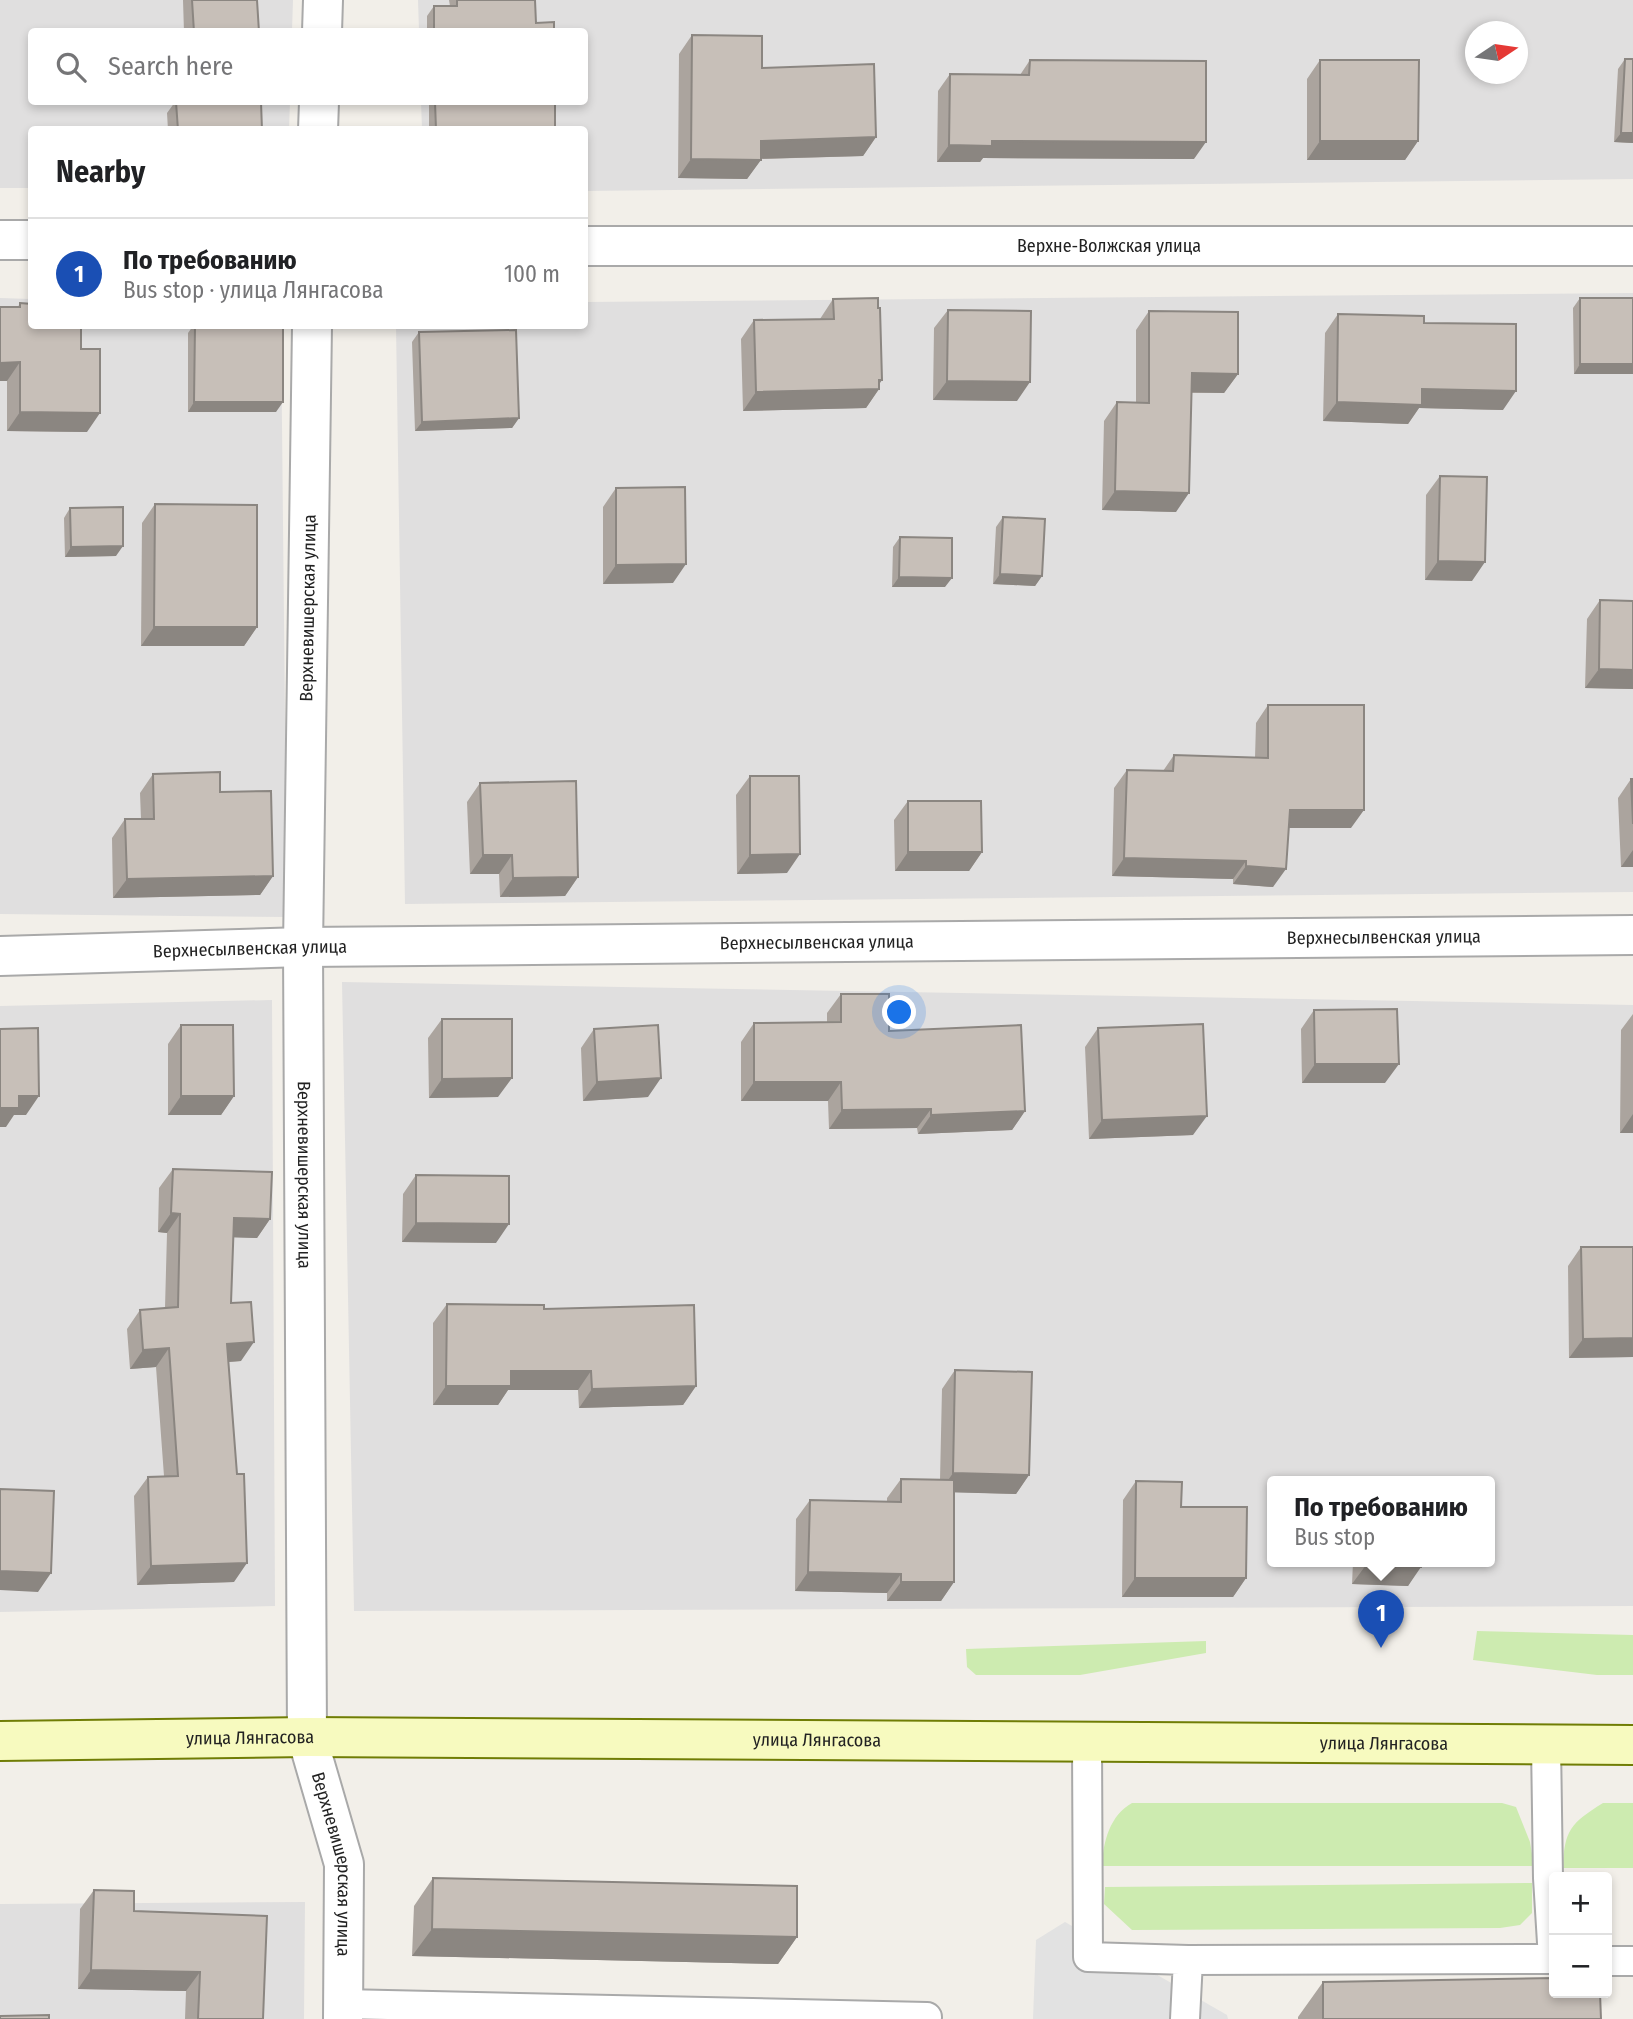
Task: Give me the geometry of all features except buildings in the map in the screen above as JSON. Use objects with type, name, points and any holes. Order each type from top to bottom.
[{"type":"main road","name":"улица Лянгасова","points":[[0,1741],[307,1738],[1633,1745]]},
{"type":"street","points":[[322,28],[323,0]]},
{"type":"street","points":[[318,126],[319,105]]},
{"type":"street","points":[[0,240],[28,240]]},
{"type":"street","name":"Верхне-Волжская улица","points":[[588,246],[1633,246]]},
{"type":"street","name":"Верхневишерская улица","points":[[312,329],[303,947],[307,1738],[344,1864],[343,2011]]},
{"type":"street","name":"Верхнесылвенская улица","points":[[0,956],[303,947],[1633,935]]},
{"type":"lane","points":[[1087,1742],[1088,1957],[1188,1960],[1549,1959]]},
{"type":"lane","points":[[1546,1744],[1552,1935]]},
{"type":"lane","points":[[1185,2019],[1188,1960]]},
{"type":"lane","points":[[1612,1961],[1633,1961]]},
{"type":"lane","points":[[343,2011],[927,2017]]},
{"type":"shaded area","points":[[0,0],[293,0],[292,28],[28,28],[28,105],[290,105],[289,126],[28,126],[28,188],[0,188]]},
{"type":"shaded area","points":[[418,0],[1633,0],[1633,179],[588,191],[588,126],[422,126],[421,105],[588,105],[588,28],[419,28]]},
{"type":"shaded area","points":[[1633,293],[1633,892],[405,904],[396,329],[588,329],[588,302]]},
{"type":"shaded area","points":[[0,298],[28,299],[28,329],[281,329],[287,917],[0,914]]},
{"type":"shaded area","points":[[342,982],[1633,1005],[1633,1606],[354,1611]]},
{"type":"shaded area","points":[[272,1000],[275,1606],[0,1612],[0,1006]]},
{"type":"shaded area","points":[[305,1902],[304,2019],[0,2019],[0,1904]]},
{"type":"shaded area","points":[[1065,1922],[1227,2015],[1228,2019],[1033,2019],[1036,1940]]},
{"type":"green space","points":[[1477,1631],[1633,1635],[1633,1675],[1597,1675],[1473,1660]]},
{"type":"green space","points":[[1206,1641],[1206,1653],[1080,1675],[976,1675],[967,1667],[966,1649]]},
{"type":"green space","points":[[1132,1803],[1502,1803],[1516,1807],[1530,1842],[1534,1866],[1102,1866],[1109,1830],[1118,1815]]},
{"type":"green space","points":[[1603,1803],[1633,1803],[1633,1868],[1563,1868],[1565,1845],[1571,1829],[1583,1816]]},
{"type":"green space","points":[[1532,1883],[1532,1913],[1520,1925],[1500,1928],[1132,1930],[1104,1904],[1105,1887]]},
{"type":"place","name":"По требованию","points":[[1381,1648]]}]
